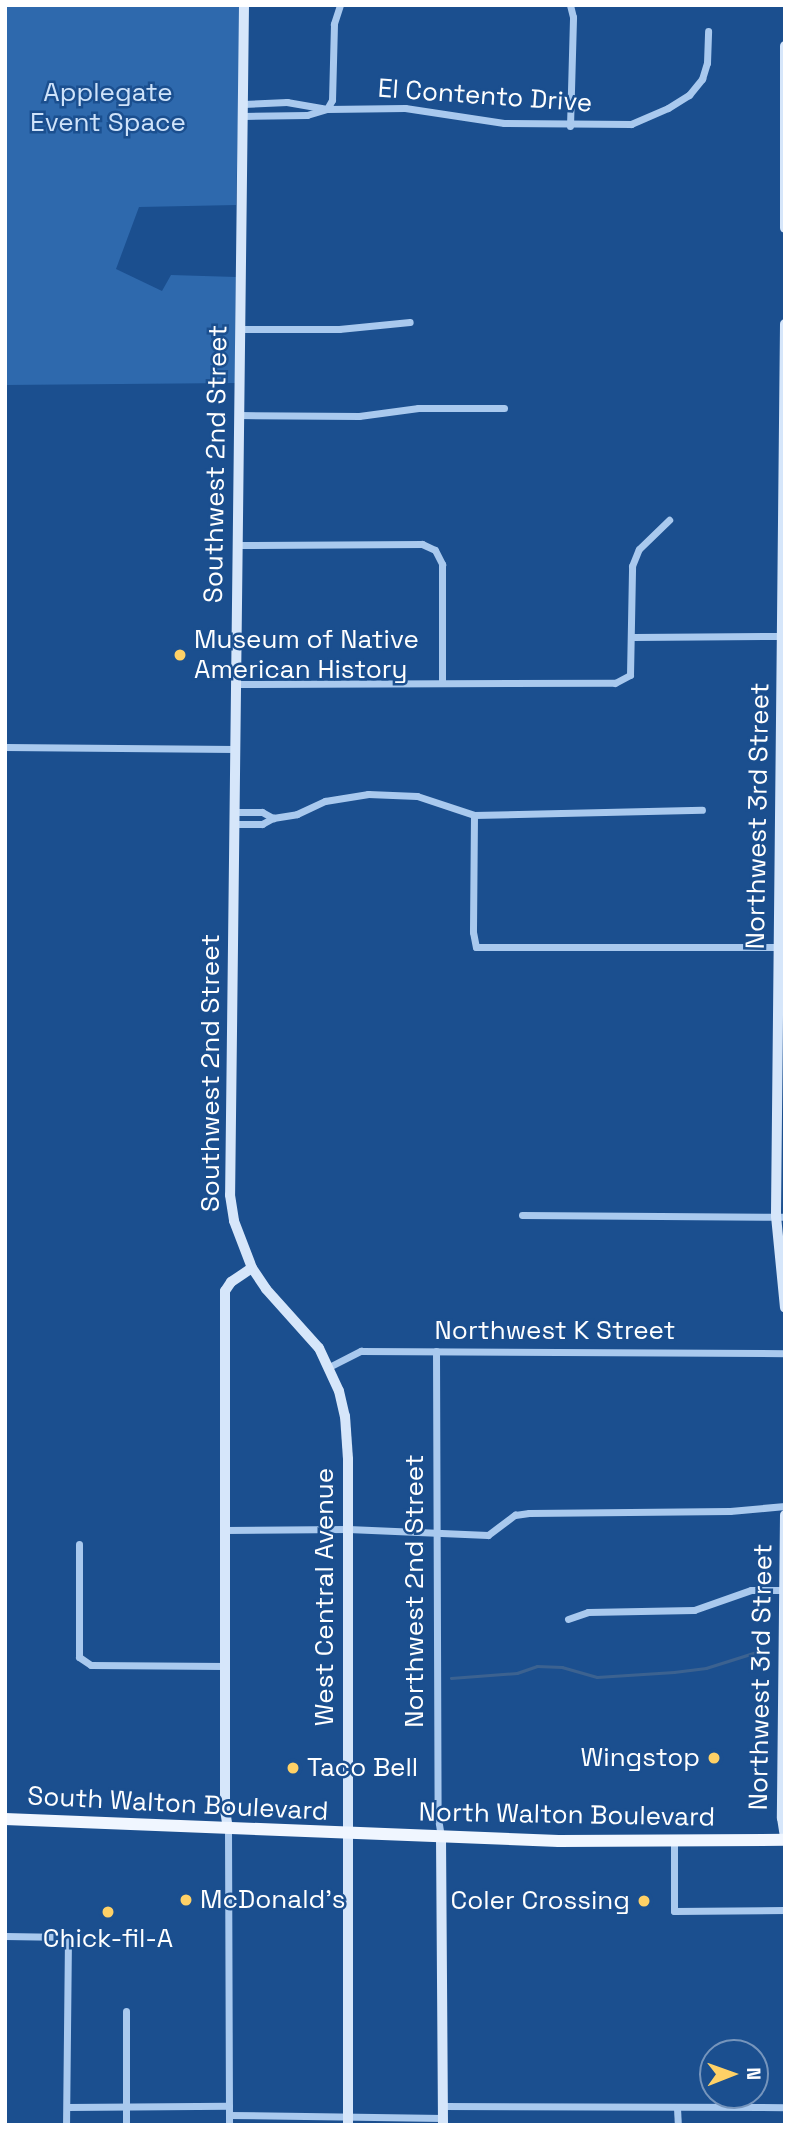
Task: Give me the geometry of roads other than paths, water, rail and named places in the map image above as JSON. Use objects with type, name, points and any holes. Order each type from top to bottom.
[{"type":"main road","name":"South Walton Boulevard","points":[[5,1819],[349,1835]]},
{"type":"main road","name":"North Walton Boulevard","points":[[349,1835],[785,1839]]},
{"type":"street","name":"Southwest 2nd Street","points":[[244,5],[230,1195],[234,1221],[252,1268]]},
{"type":"street","points":[[327,109],[332,100],[334,24],[340,5]]},
{"type":"street","points":[[570,5],[573,17],[570,126]]},
{"type":"street","name":"El Contento Drive","points":[[243,110],[287,102],[327,109],[405,108],[504,123],[570,126],[631,124],[689,95],[702,79],[707,63],[708,31]]},
{"type":"street","points":[[785,46],[785,228]]},
{"type":"street","name":"El Contento Drive","points":[[243,110],[307,115],[327,109]]},
{"type":"street","points":[[240,329],[339,329],[410,322]]},
{"type":"street","name":"Northwest 3rd Street","points":[[785,324],[783,804],[779,947],[780,1217],[785,1308]]},
{"type":"street","points":[[239,415],[359,416],[418,408],[504,408]]},
{"type":"street","points":[[236,684],[615,683],[630,675],[633,637],[632,566],[639,550],[669,520]]},
{"type":"street","points":[[238,545],[422,544],[435,550],[442,564],[442,682]]},
{"type":"street","points":[[633,637],[783,636]]},
{"type":"street","points":[[5,747],[235,749]]},
{"type":"street","points":[[234,824],[262,824],[273,818],[297,814],[344,796],[368,794],[417,796],[474,815],[702,810]]},
{"type":"street","points":[[235,812],[262,812],[273,818]]},
{"type":"street","points":[[474,815],[473,932],[477,947],[779,947]]},
{"type":"street","points":[[522,1214],[780,1217]]},
{"type":"street","points":[[229,2125],[228,1829],[225,1811],[225,1291],[231,1282],[252,1268]]},
{"type":"street","name":"West Central Avenue","points":[[252,1268],[266,1289],[311,1338],[329,1367],[345,1416],[348,1529],[348,2120]]},
{"type":"street","name":"Northwest K Street","points":[[329,1367],[360,1351],[785,1353]]},
{"type":"street","name":"Northwest 2nd Street","points":[[436,1351],[438,1818],[441,1837],[443,2116]]},
{"type":"street","points":[[225,1530],[348,1529],[488,1535],[515,1516],[529,1513],[730,1511],[785,1506]]},
{"type":"street","name":"Northwest 3rd Street","points":[[785,1515],[782,1822],[785,1839]]},
{"type":"street","points":[[79,1544],[79,1657],[91,1665],[225,1666]]},
{"type":"street","points":[[568,1619],[588,1612],[694,1610],[751,1590],[784,1590]]},
{"type":"street","points":[[674,1840],[674,1911],[785,1910]]},
{"type":"street","points":[[5,1936],[68,1937],[66,2125]]},
{"type":"street","points":[[126,2011],[126,2125]]},
{"type":"street","points":[[66,2107],[229,2106]]},
{"type":"street","points":[[229,2115],[348,2120],[677,2108],[785,2108]]},
{"type":"street","points":[[677,2108],[678,2125]]},
{"type":"waterway","points":[[451,1678],[517,1673],[537,1666],[562,1667],[597,1677],[674,1672],[706,1668],[763,1650]]},
{"type":"place","name":"Museum of Native American History","points":[[180,655]]},
{"type":"place","name":"Wingstop","points":[[714,1758]]},
{"type":"place","name":"Taco Bell","points":[[293,1768]]},
{"type":"place","name":"McDonald's","points":[[186,1900]]},
{"type":"place","name":"Coler Crossing","points":[[644,1901]]},
{"type":"place","name":"Chick-fil-A","points":[[108,1912]]},
{"type":"park label","name":"Applegate Event Space","points":[[108,108]]}]
